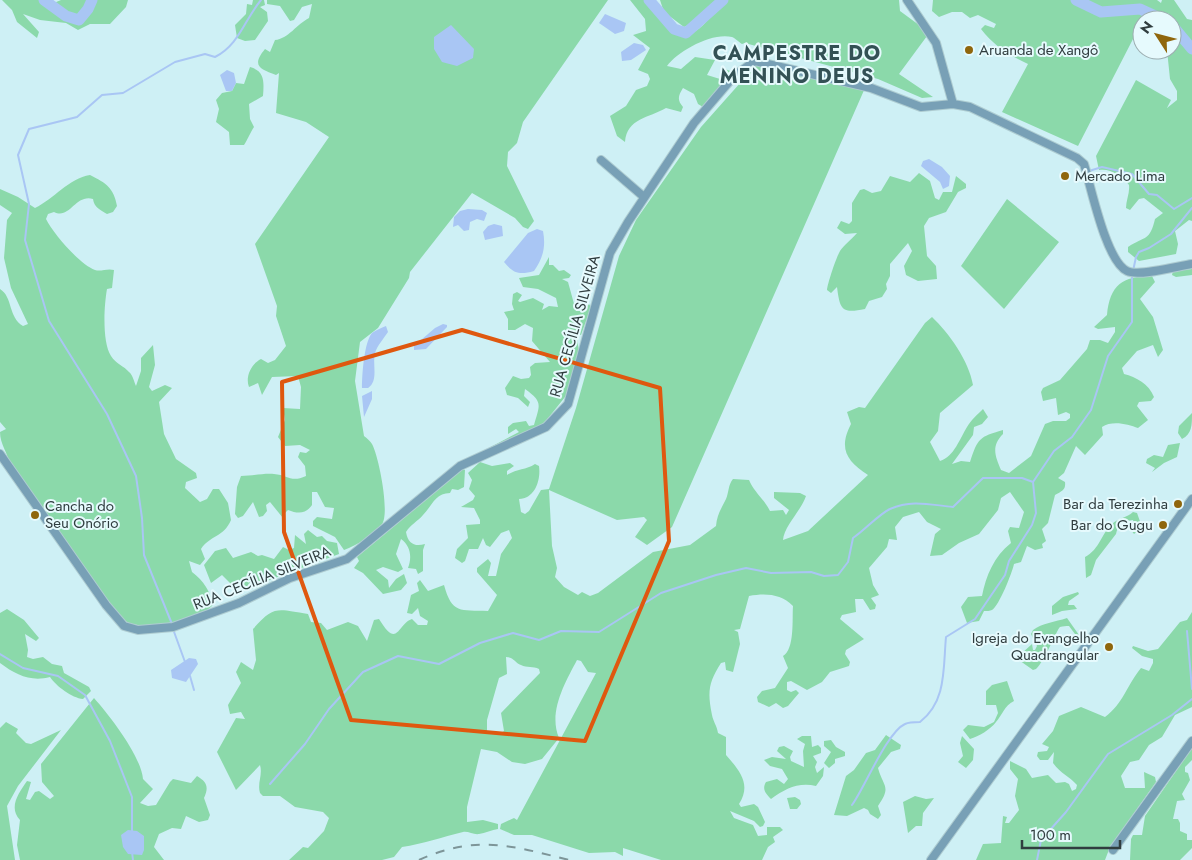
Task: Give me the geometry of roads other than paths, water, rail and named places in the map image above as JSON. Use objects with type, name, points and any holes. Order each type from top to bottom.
[{"type":"street","points":[[908,2],[936,43],[953,104],[970,107],[1077,158],[1084,164],[1102,228],[1115,260],[1127,271],[1138,273],[1192,264]]},
{"type":"street","name":"RUA CECÍLIA SILVEIRA","points":[[0,454],[106,605],[124,626],[138,630],[173,627],[239,603],[290,578],[347,559],[460,466],[546,427],[552,421],[568,404],[610,253],[644,197],[694,123],[735,75],[755,61],[870,88],[921,107],[953,104]]},
{"type":"street","points":[[601,160],[644,197]]},
{"type":"street","points":[[931,860],[1192,499]]},
{"type":"street","points":[[1113,850],[1192,741]]},
{"type":"water","points":[[605,14],[626,23],[624,31],[615,34],[599,23]]},
{"type":"water","points":[[451,25],[474,49],[473,58],[457,66],[442,62],[434,49],[434,37]]},
{"type":"water","points":[[634,43],[643,45],[646,50],[631,60],[622,61],[621,52]]},
{"type":"water","points":[[227,70],[234,73],[236,83],[232,91],[226,91],[220,75]]},
{"type":"water","points":[[929,159],[942,167],[950,176],[949,186],[943,189],[940,182],[921,166],[923,161]]},
{"type":"water","points":[[468,209],[482,210],[487,213],[484,221],[477,219],[470,222],[469,230],[464,231],[458,225],[453,227],[454,217],[460,211]]},
{"type":"water","points":[[494,224],[502,226],[503,236],[485,240],[483,232],[488,226]]},
{"type":"water","points":[[537,229],[543,231],[542,257],[534,271],[521,273],[514,271],[504,262],[528,233]]},
{"type":"water","points":[[443,324],[447,325],[447,327],[426,349],[414,350],[414,346],[435,328]]},
{"type":"water","points":[[386,326],[388,332],[379,345],[374,357],[373,381],[368,388],[362,388],[364,359],[369,337],[372,333]]},
{"type":"water","points":[[372,391],[372,399],[364,417],[362,396]]},
{"type":"water","points":[[189,658],[196,659],[198,664],[186,682],[172,678],[171,670]]},
{"type":"water","points":[[128,830],[137,831],[144,836],[142,855],[128,854],[123,847],[121,835]]},
{"type":"waterway","points":[[44,0],[66,16],[79,20],[88,9],[92,0]]},
{"type":"waterway","points":[[172,624],[144,555],[142,518],[136,476],[107,414],[49,321],[25,240],[29,204],[18,155],[29,129],[77,117],[102,95],[123,93],[175,62],[205,54],[215,57],[223,52],[236,39],[261,0]]},
{"type":"waterway","points":[[649,0],[674,29],[686,33],[723,0]]},
{"type":"waterway","points":[[1076,0],[1101,12],[1142,10]]},
{"type":"waterway","points":[[1182,37],[1192,49]]},
{"type":"waterway","points":[[1089,171],[1102,167],[1132,174],[1149,194],[1157,195],[1174,209],[1192,198]]},
{"type":"waterway","points":[[1133,271],[1139,252],[1171,234],[1192,208]]},
{"type":"waterway","points":[[852,805],[883,749],[898,729],[910,722],[920,722],[929,714],[935,704],[942,683],[946,637],[975,619],[1005,575],[1009,561],[1032,525],[1036,513],[1033,482],[1054,451],[1072,437],[1091,410],[1108,356],[1132,322],[1132,276]]},
{"type":"waterway","points":[[270,784],[305,744],[329,709],[363,672],[398,656],[439,664],[480,643],[513,633],[539,640],[561,631],[599,632],[661,593],[716,575],[746,568],[771,573],[811,572],[824,576],[838,575],[848,562],[853,538],[890,509],[914,503],[953,507],[983,478],[1022,478],[1033,482]]},
{"type":"waterway","points":[[173,629],[185,662]]},
{"type":"waterway","points":[[1187,631],[1192,689]]},
{"type":"waterway","points":[[0,654],[23,668],[58,676],[85,695],[110,741],[132,797],[132,833]]},
{"type":"waterway","points":[[190,676],[194,690]]},
{"type":"waterway","points":[[1037,860],[1041,840],[1066,812],[1108,754],[1172,715],[1192,699]]},
{"type":"waterway","points":[[132,852],[133,860]]},
{"type":"railway","points":[[419,860],[459,847],[477,845],[512,847],[569,860]]},
{"type":"place","name":"Aruanda de Xangô","points":[[969,50]]},
{"type":"place","name":"Mercado Lima","points":[[1065,176]]},
{"type":"place","name":"Bar da Terezinha","points":[[1178,504]]},
{"type":"place","name":"Cancha do Seu Onório","points":[[35,515]]},
{"type":"place","name":"Bar do Gugu","points":[[1163,525]]},
{"type":"place","name":"Igreja do Evangelho Quadrangular","points":[[1109,647]]},
{"type":"district","name":"CAMPESTRE DO MENINO DEUS","points":[[797,64]]}]
